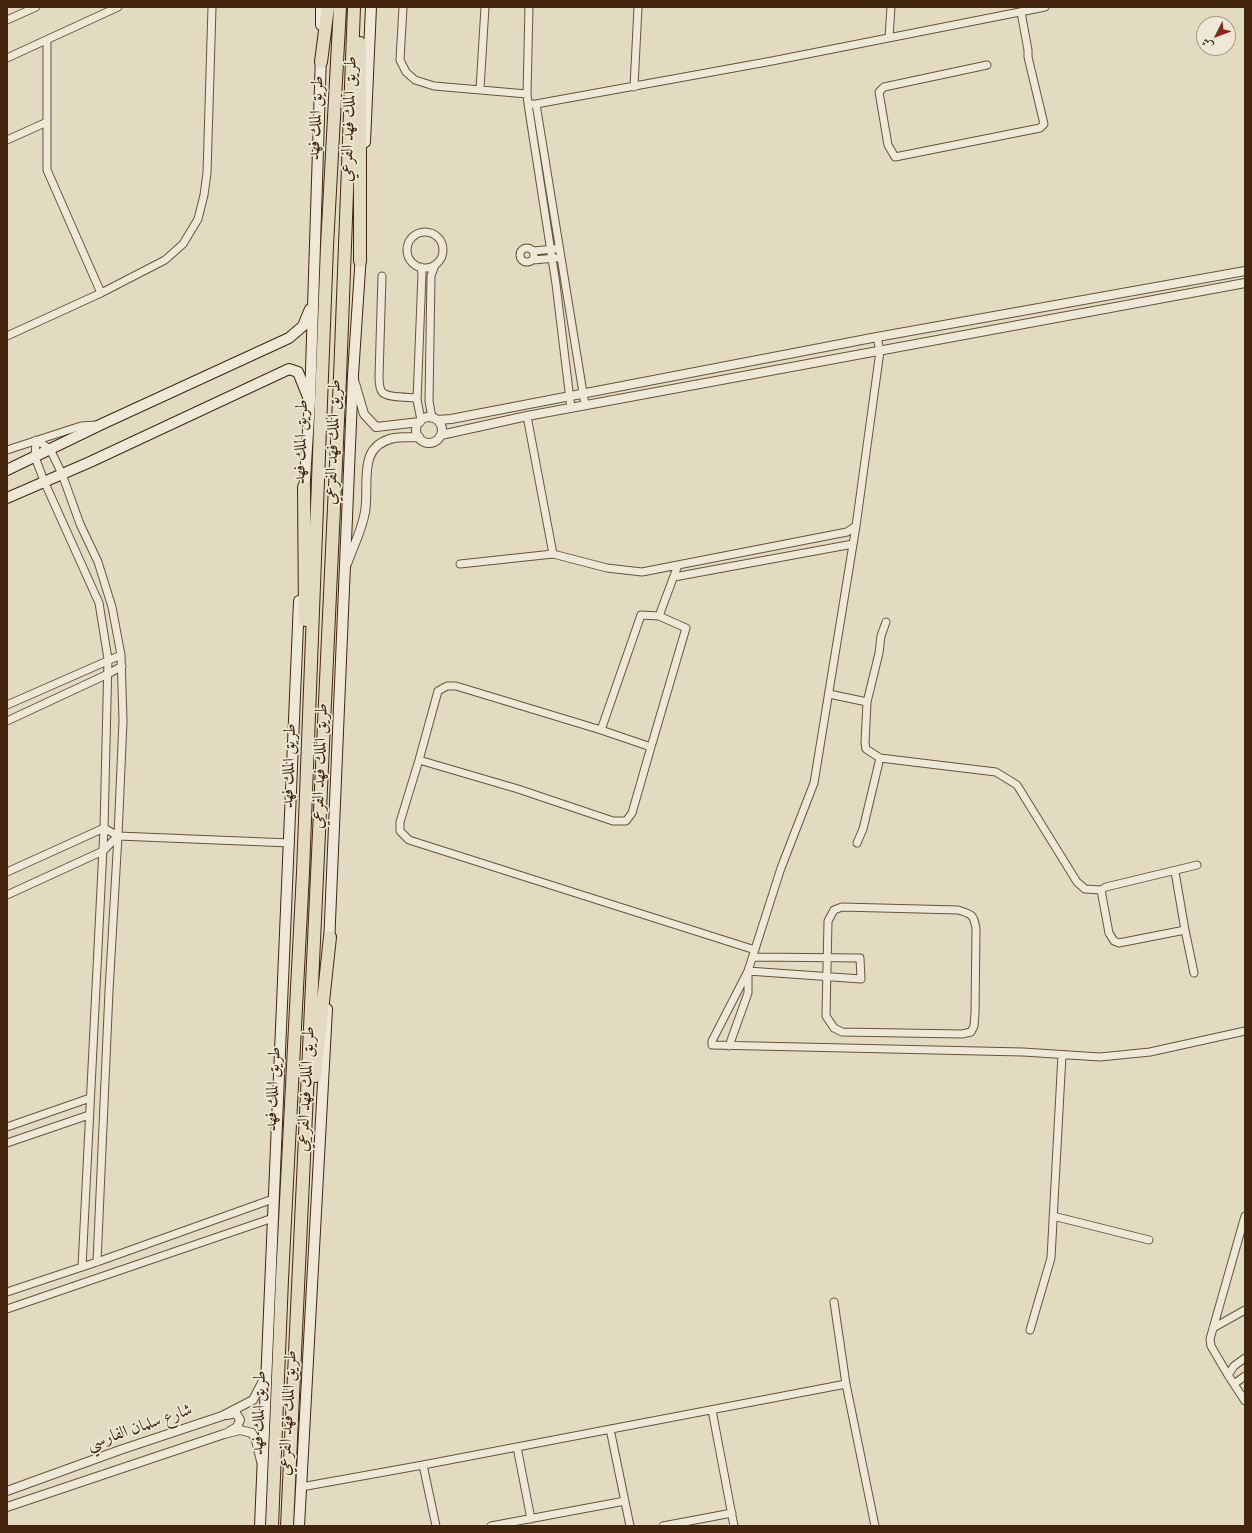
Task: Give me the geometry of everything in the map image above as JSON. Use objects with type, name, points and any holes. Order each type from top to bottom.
[{"type":"highway","points":[[321,62],[328,7]]},
{"type":"highway","name":"طريق الملك فهد","points":[[272,1526],[282,1279],[306,787],[327,246],[340,7]]},
{"type":"highway","name":"طريق الملك فهد","points":[[287,1526],[340,384],[354,7]]},
{"type":"highway","points":[[360,7],[360,261]]},
{"type":"highway","points":[[304,487],[306,787]]},
{"type":"highway","points":[[303,1197],[330,937]]},
{"type":"main road","name":"طريق الملك فهد الفرعي","points":[[260,1526],[304,487],[310,401],[321,62],[321,7]]},
{"type":"main road","name":"طريق الملك فهد الفرعي","points":[[299,1526],[326,1045],[353,375],[360,261],[371,7]]},
{"type":"main road","points":[[7,470],[102,424],[289,338],[303,326],[312,303]]},
{"type":"main road","points":[[7,498],[90,462],[288,369],[298,372],[310,401]]},
{"type":"street","points":[[7,20],[26,8],[36,7]]},
{"type":"street","points":[[7,58],[118,7]]},
{"type":"street","points":[[7,336],[101,293],[165,260],[183,244],[198,219],[204,195],[207,173],[212,7]]},
{"type":"street","points":[[403,7],[400,60],[406,72],[415,80],[434,86],[527,94]]},
{"type":"street","points":[[480,89],[485,7]]},
{"type":"street","points":[[529,7],[528,104],[552,258],[572,408]]},
{"type":"street","points":[[634,87],[638,7]]},
{"type":"street","points":[[889,38],[891,7]]},
{"type":"street","points":[[528,104],[536,104],[634,87],[1045,7]]},
{"type":"street","points":[[987,65],[884,87],[879,92],[888,145],[895,157],[1040,128],[1044,124],[1028,57],[1028,50],[1020,12]]},
{"type":"street","points":[[47,40],[47,170],[101,293]]},
{"type":"street","points":[[536,104],[585,405]]},
{"type":"street","points":[[7,140],[47,122]]},
{"type":"street","points":[[422,232],[434,235],[442,244],[442,257],[435,265],[429,268],[421,267],[413,263],[408,251],[411,239],[422,232]]},
{"type":"street","points":[[559,248],[533,251],[525,248],[522,250],[520,255],[523,261],[528,262],[533,260],[561,258]]},
{"type":"street","points":[[533,251],[535,256],[533,260]]},
{"type":"street","points":[[421,267],[422,274],[417,395],[421,421],[417,429],[419,437],[423,441],[430,443],[437,441],[441,435],[442,428],[435,419],[429,401],[430,317],[432,276],[435,265]]},
{"type":"street","points":[[353,375],[364,414],[376,427],[421,421],[425,418],[458,418],[877,337],[1245,271]]},
{"type":"street","points":[[382,276],[379,376],[381,390],[385,394],[392,395],[397,392],[417,395]]},
{"type":"street","points":[[441,435],[585,405],[1245,283]]},
{"type":"street","points":[[420,316],[430,317]]},
{"type":"street","points":[[877,337],[880,350],[856,526],[814,783],[781,868],[748,971],[712,1041],[712,1046],[1023,1052],[1100,1057],[1150,1052],[1245,1031]]},
{"type":"street","points":[[418,368],[429,369]]},
{"type":"street","points":[[527,416],[553,554]]},
{"type":"street","points":[[7,450],[81,426],[102,424]]},
{"type":"street","points":[[345,570],[365,513],[368,461],[372,452],[381,443],[395,438],[419,437]]},
{"type":"street","points":[[36,440],[50,449],[62,474],[80,524],[98,562],[112,607],[122,666],[123,722],[97,1262]]},
{"type":"street","points":[[36,440],[35,457],[44,481],[99,603],[108,660],[104,828],[82,1267]]},
{"type":"street","points":[[460,564],[553,554],[607,568],[642,572],[847,532],[856,526]]},
{"type":"street","points":[[674,576],[853,544]]},
{"type":"street","points":[[659,616],[678,565]]},
{"type":"street","points":[[419,760],[518,789],[613,821],[626,821],[632,813],[686,628],[659,616],[641,615],[601,730]]},
{"type":"street","points":[[886,622],[881,636],[879,653],[867,702],[866,749],[880,758],[996,772],[1018,785],[1077,882],[1085,889],[1102,890],[1106,887],[1175,872],[1197,865]]},
{"type":"street","points":[[7,705],[121,655]]},
{"type":"street","points":[[7,720],[108,674],[122,666]]},
{"type":"street","points":[[651,747],[601,730],[456,686],[446,686],[438,691],[400,822],[400,831],[409,840],[754,953],[860,958],[861,979],[748,971]]},
{"type":"street","points":[[829,694],[867,702]]},
{"type":"street","points":[[857,843],[863,829],[880,758]]},
{"type":"street","points":[[104,828],[118,836],[290,842]]},
{"type":"street","points":[[7,872],[104,828]]},
{"type":"street","points":[[7,895],[103,851],[118,836]]},
{"type":"street","points":[[1175,872],[1194,973]]},
{"type":"street","points":[[1102,890],[1109,933],[1114,941],[1119,943],[1185,930]]},
{"type":"street","points":[[842,907],[958,910],[970,913],[975,919],[974,1026],[971,1032],[962,1034],[842,1032],[834,1028],[826,1016],[827,976],[828,921],[834,910],[842,907]]},
{"type":"street","points":[[729,1046],[748,993],[748,971]]},
{"type":"street","points":[[1030,1330],[1051,1258],[1062,1054]]},
{"type":"street","points":[[7,1127],[90,1098]]},
{"type":"street","points":[[7,1143],[89,1115]]},
{"type":"street","points":[[7,1292],[97,1262],[273,1199]]},
{"type":"street","points":[[1053,1216],[1149,1240]]},
{"type":"street","points":[[1245,1216],[1210,1339],[1212,1346],[1228,1375],[1245,1401]]},
{"type":"street","points":[[7,1309],[273,1218]]},
{"type":"street","points":[[834,1302],[846,1384],[875,1526]]},
{"type":"street","points":[[1213,1328],[1245,1310]]},
{"type":"street","points":[[1228,1375],[1234,1366],[1245,1358]]},
{"type":"street","name":"شارع سلمان الفارسي","points":[[7,1491],[120,1450],[222,1416],[253,1400],[266,1374]]},
{"type":"street","points":[[1234,1384],[1245,1376]]},
{"type":"street","points":[[301,1487],[846,1384]]},
{"type":"street","points":[[712,1410],[734,1526]]},
{"type":"street","points":[[222,1416],[236,1413],[240,1420],[237,1427],[224,1434]]},
{"type":"street","points":[[610,1429],[630,1526]]},
{"type":"street","name":"شارع سلمان الفارسي","points":[[7,1507],[224,1434],[240,1430],[252,1433],[256,1440],[262,1464]]},
{"type":"street","points":[[517,1447],[531,1518]]},
{"type":"street","points":[[423,1465],[436,1526]]},
{"type":"street","points":[[491,1526],[625,1501]]},
{"type":"street","points":[[663,1526],[732,1512]]}]
